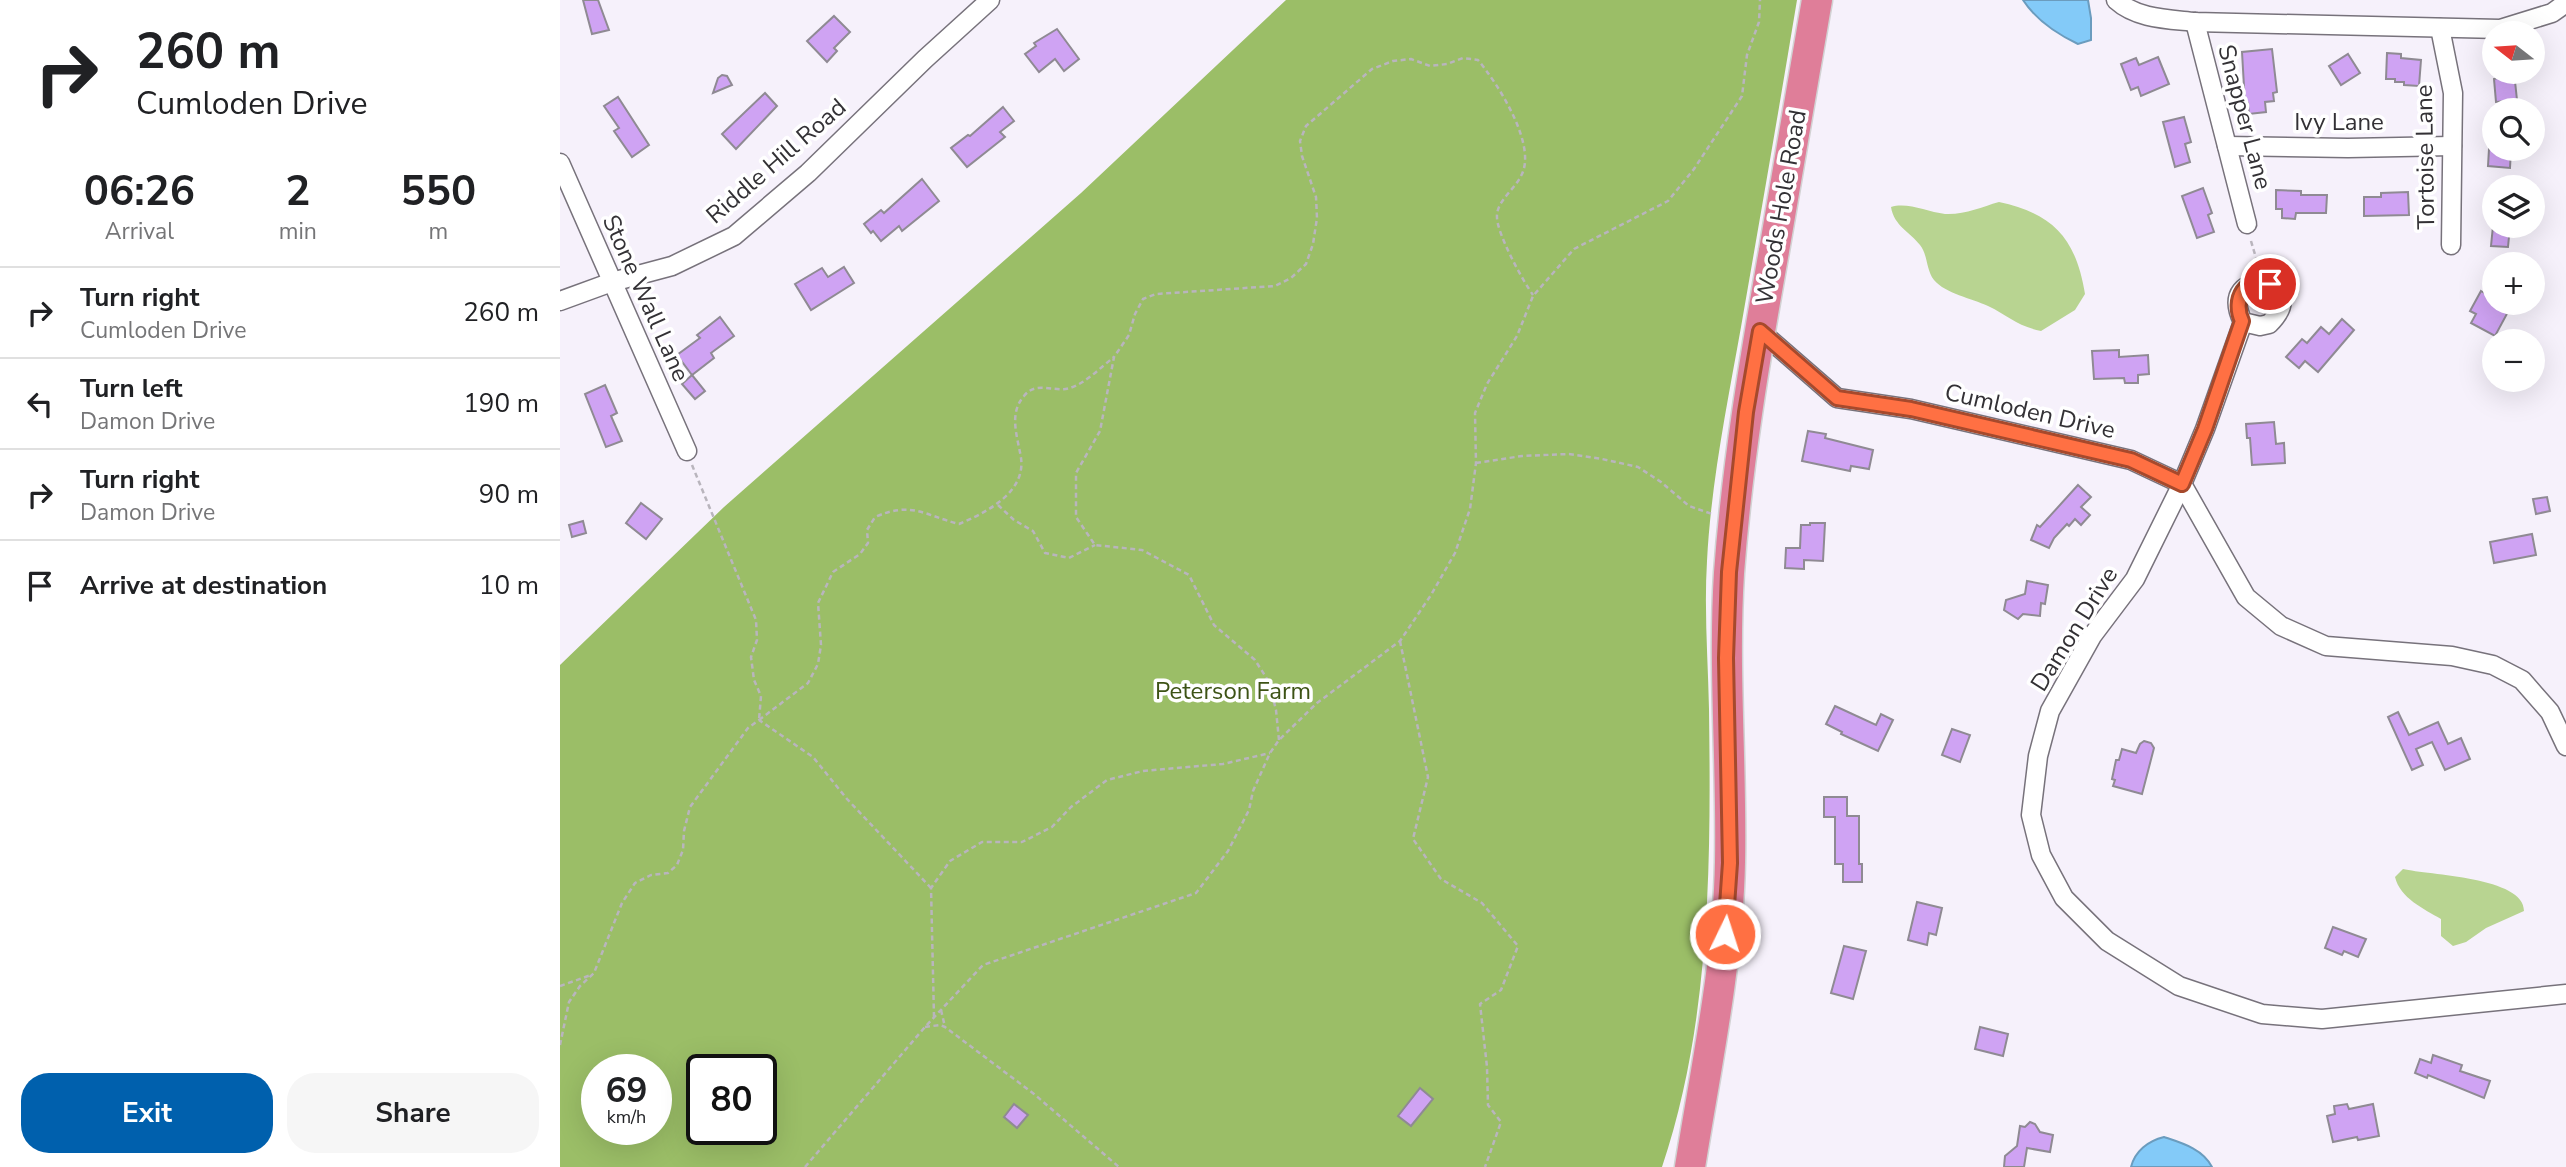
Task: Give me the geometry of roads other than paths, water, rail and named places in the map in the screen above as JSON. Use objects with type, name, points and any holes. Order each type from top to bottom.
[{"type":"highway","name":"Woods Hole Road","points":[[1690,1167],[1718,993],[1730,863],[1726,658],[1734,522],[1746,412],[1817,0]]},
{"type":"street","name":"Riddle Hill Road","points":[[560,301],[612,282],[672,266],[734,236],[808,173],[990,0]]},
{"type":"street","points":[[2116,0],[2127,10],[2159,19],[2194,22],[2500,29],[2552,13],[2566,3]]},
{"type":"street","name":"Snapper Lane","points":[[2194,22],[2247,224]]},
{"type":"street","name":"Tortoise Lane","points":[[2441,27],[2453,93],[2451,245]]},
{"type":"street","name":"Ivy Lane","points":[[2227,146],[2452,146]]},
{"type":"street","name":"Stone Wall Lane","points":[[560,163],[687,452]]},
{"type":"street","name":"Damon Drive","points":[[2242,321],[2260,326],[2269,324],[2281,307],[2282,299],[2278,290],[2262,281],[2246,286],[2240,293],[2239,314],[2242,321],[2205,429],[2182,484],[2135,579],[2092,636],[2050,711],[2038,756],[2031,815],[2041,855],[2064,898],[2107,941],[2179,986],[2262,1014],[2322,1019],[2566,994]]},
{"type":"street","name":"Cumloden Drive","points":[[1760,331],[1837,398],[1911,409],[2131,460],[2182,484]]},
{"type":"street","points":[[2182,484],[2246,597],[2281,626],[2326,646],[2452,656],[2493,665],[2522,680],[2550,712],[2566,746]]},
{"type":"water","points":[[2023,0],[2088,0],[2091,40],[2078,44],[2062,36],[2041,20]]},
{"type":"water","points":[[2164,1137],[2198,1151],[2212,1167],[2131,1167],[2143,1148]]},
{"type":"park label","name":"Peterson Farm","points":[[1233,691]]}]
